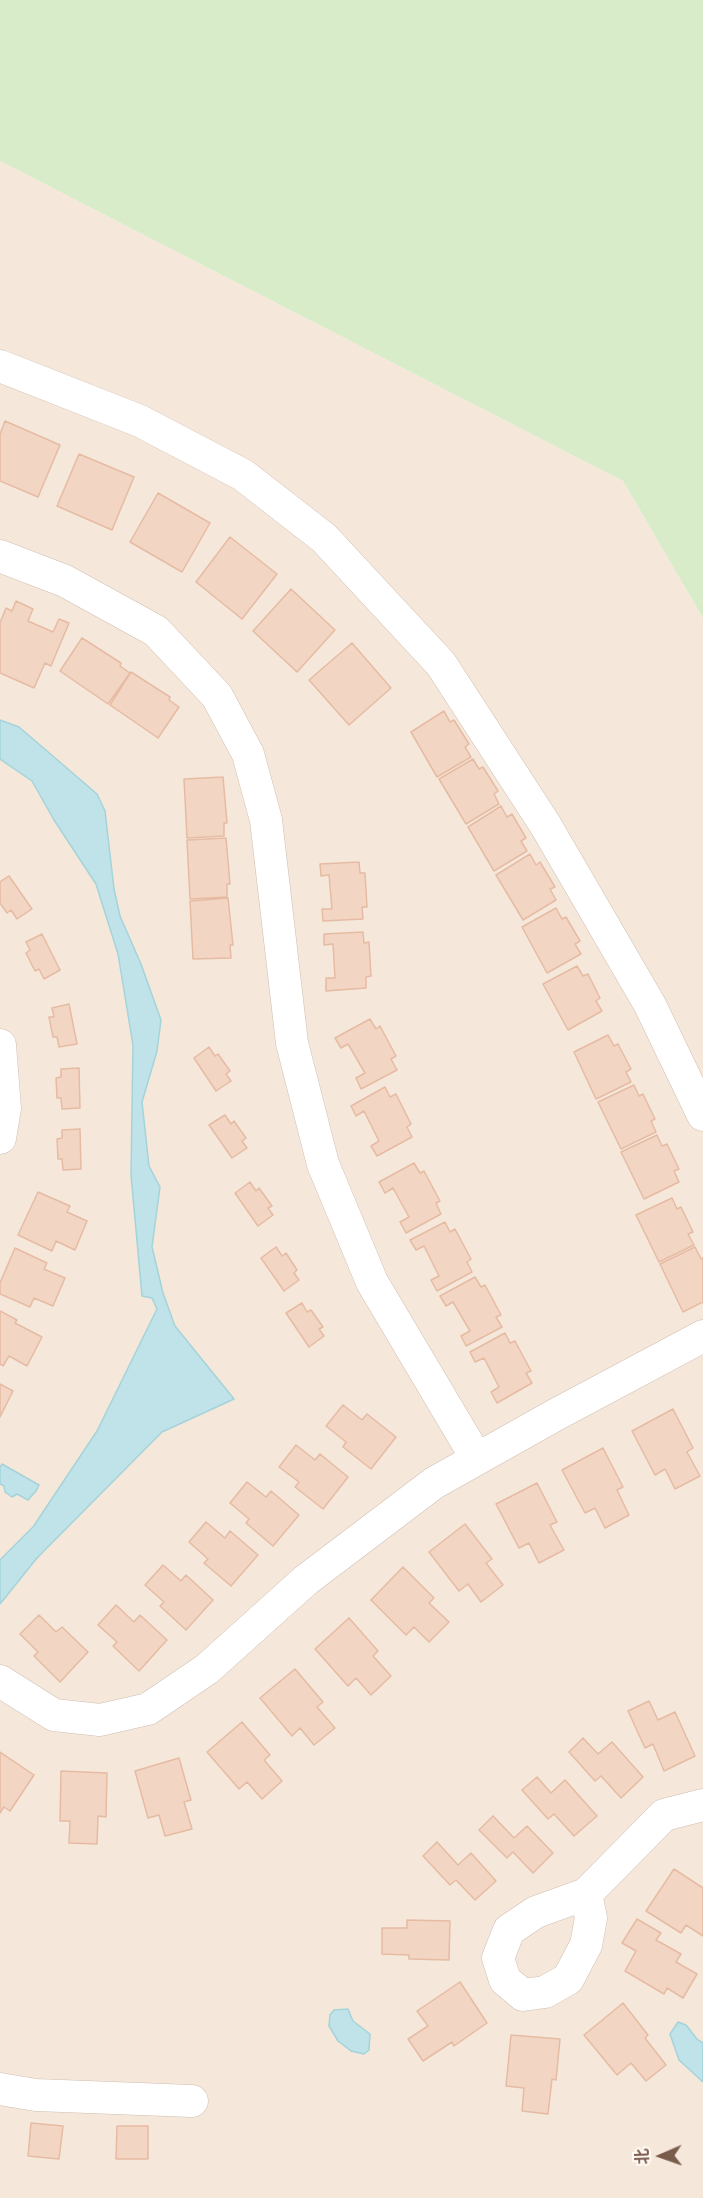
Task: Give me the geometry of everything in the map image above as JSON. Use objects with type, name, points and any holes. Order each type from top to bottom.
[{"type":"street","points":[[0,366],[140,421],[243,475],[324,538],[441,664],[552,836],[650,1005],[703,1115]]},
{"type":"street","points":[[0,556],[64,581],[156,631],[217,696],[248,754],[266,820],[292,1043],[323,1164],[372,1282],[477,1459]]},
{"type":"street","points":[[0,1045],[5,1108],[0,1138]]},
{"type":"street","points":[[0,1681],[54,1715],[100,1720],[148,1709],[207,1669],[315,1573],[434,1483],[703,1336]]},
{"type":"street","points":[[586,1894],[664,1815],[703,1805]]},
{"type":"street","points":[[0,2089],[36,2095],[192,2101]]},
{"type":"shaded area","points":[[0,161],[623,481],[703,618],[703,2198],[0,2198]]},
{"type":"green space","points":[[0,0],[703,0],[703,618],[623,481],[0,161]]},
{"type":"water","points":[[0,720],[19,727],[97,794],[105,811],[114,889],[120,916],[141,964],[161,1020],[157,1051],[142,1102],[149,1166],[160,1187],[152,1247],[163,1293],[175,1326],[234,1399],[162,1432],[37,1558],[0,1604],[0,1560],[33,1527],[97,1431],[157,1309],[152,1298],[142,1296],[131,1175],[133,1045],[118,954],[96,884],[54,820],[32,781],[0,759]]},
{"type":"water","points":[[2,1464],[39,1485],[28,1500],[17,1494],[12,1497],[5,1492],[4,1486],[0,1484]]},
{"type":"water","points":[[348,2009],[353,2021],[370,2034],[369,2050],[364,2054],[351,2051],[338,2041],[329,2026],[330,2015],[334,2010]]},
{"type":"water","points":[[678,2022],[686,2025],[703,2043],[703,2082],[679,2060],[670,2034]]},
{"type":"building","points":[[5,421],[60,445],[38,497],[0,481],[0,434]]},
{"type":"building","points":[[79,454],[134,477],[112,530],[57,506]]},
{"type":"building","points":[[158,493],[210,523],[182,572],[130,542]]},
{"type":"building","points":[[230,537],[277,574],[242,619],[196,582]]},
{"type":"building","points":[[291,589],[335,630],[297,672],[253,631]]},
{"type":"building","points":[[16,601],[33,609],[28,621],[53,632],[59,619],[69,623],[51,666],[45,663],[34,688],[0,673],[0,623],[6,608],[12,611]]},
{"type":"building","points":[[82,638],[121,663],[120,666],[130,673],[108,704],[60,671]]},
{"type":"building","points":[[352,643],[391,688],[349,725],[309,680]]},
{"type":"building","points":[[131,672],[170,697],[169,700],[179,707],[158,738],[110,705]]},
{"type":"building","points":[[444,711],[450,722],[454,720],[469,744],[465,747],[471,757],[437,777],[411,732]]},
{"type":"building","points":[[473,759],[479,769],[483,767],[498,791],[494,794],[499,804],[466,824],[439,779]]},
{"type":"building","points":[[223,777],[227,823],[224,823],[224,836],[187,838],[184,779]]},
{"type":"building","points":[[501,806],[507,817],[512,814],[526,838],[521,841],[527,851],[494,871],[468,827]]},
{"type":"building","points":[[226,838],[230,884],[227,884],[227,897],[190,899],[187,840]]},
{"type":"building","points":[[530,854],[536,865],[540,862],[555,887],[550,889],[556,900],[523,920],[496,875]]},
{"type":"building","points":[[359,862],[360,873],[365,873],[367,907],[362,907],[363,919],[323,921],[322,909],[332,909],[329,875],[321,876],[320,864]]},
{"type":"building","points":[[9,876],[32,909],[17,919],[11,910],[7,913],[0,903],[0,882]]},
{"type":"building","points":[[228,898],[233,945],[230,945],[231,958],[193,959],[190,901]]},
{"type":"building","points":[[556,908],[562,919],[566,917],[580,941],[575,944],[581,954],[547,973],[522,927]]},
{"type":"building","points":[[363,932],[364,943],[369,942],[371,976],[366,977],[366,988],[326,991],[326,978],[335,978],[333,944],[324,945],[324,934]]},
{"type":"building","points":[[42,934],[60,970],[44,979],[39,969],[35,971],[26,953],[30,950],[26,942]]},
{"type":"building","points":[[577,966],[583,976],[588,974],[600,998],[596,1001],[602,1011],[568,1030],[543,984]]},
{"type":"building","points":[[69,1004],[77,1044],[59,1047],[57,1037],[53,1037],[49,1017],[54,1017],[52,1008]]},
{"type":"building","points":[[370,1019],[376,1029],[380,1026],[396,1056],[391,1059],[397,1070],[361,1089],[356,1078],[365,1073],[348,1044],[341,1048],[335,1038]]},
{"type":"building","points":[[608,1035],[614,1046],[618,1044],[631,1069],[626,1072],[631,1082],[596,1099],[574,1052]]},
{"type":"building","points":[[209,1047],[215,1056],[218,1054],[230,1071],[226,1074],[231,1081],[216,1091],[194,1058]]},
{"type":"building","points":[[79,1068],[80,1108],[62,1109],[61,1098],[57,1098],[56,1078],[61,1077],[61,1069]]},
{"type":"building","points":[[634,1085],[639,1096],[643,1094],[655,1119],[651,1121],[656,1132],[621,1149],[598,1102]]},
{"type":"building","points":[[385,1087],[390,1097],[396,1094],[411,1124],[407,1127],[412,1137],[377,1156],[371,1146],[379,1141],[364,1111],[356,1116],[351,1106]]},
{"type":"building","points":[[225,1115],[231,1124],[234,1121],[246,1138],[242,1141],[247,1148],[232,1158],[209,1125]]},
{"type":"building","points":[[80,1129],[81,1169],[63,1170],[62,1159],[58,1159],[57,1139],[62,1138],[62,1130]]},
{"type":"building","points":[[657,1135],[662,1146],[667,1144],[679,1169],[674,1171],[679,1182],[644,1199],[621,1152]]},
{"type":"building","points":[[414,1163],[420,1173],[424,1171],[440,1201],[436,1203],[441,1214],[406,1233],[400,1222],[409,1217],[393,1188],[385,1193],[379,1182]]},
{"type":"building","points":[[250,1182],[256,1191],[259,1188],[272,1206],[268,1208],[273,1215],[258,1226],[235,1193]]},
{"type":"building","points":[[38,1192],[70,1206],[67,1212],[87,1221],[75,1250],[56,1241],[52,1251],[18,1235]]},
{"type":"building","points":[[672,1198],[677,1209],[681,1207],[693,1232],[688,1234],[694,1245],[659,1262],[636,1215]]},
{"type":"building","points":[[445,1222],[450,1232],[455,1229],[471,1259],[467,1262],[472,1272],[437,1291],[431,1280],[439,1276],[424,1246],[416,1250],[410,1240]]},
{"type":"building","points":[[276,1247],[282,1256],[286,1253],[297,1270],[294,1273],[299,1280],[284,1291],[261,1258]]},
{"type":"building","points":[[695,1247],[701,1259],[703,1258],[703,1302],[683,1312],[660,1264]]},
{"type":"building","points":[[15,1248],[47,1263],[44,1269],[65,1278],[53,1306],[34,1298],[30,1307],[0,1294],[0,1283]]},
{"type":"building","points":[[475,1277],[481,1287],[485,1285],[501,1315],[496,1317],[502,1327],[466,1346],[461,1336],[470,1331],[453,1302],[446,1306],[440,1296]]},
{"type":"building","points":[[302,1303],[307,1312],[311,1310],[323,1327],[319,1329],[324,1336],[309,1347],[286,1313]]},
{"type":"building","points":[[0,1311],[17,1320],[15,1323],[42,1337],[27,1366],[9,1356],[3,1366],[0,1364]]},
{"type":"building","points":[[505,1333],[510,1343],[515,1341],[531,1371],[526,1373],[532,1383],[497,1403],[491,1392],[499,1387],[484,1358],[475,1362],[470,1352]]},
{"type":"building","points":[[0,1384],[13,1391],[0,1417]]},
{"type":"building","points":[[343,1405],[362,1420],[367,1414],[396,1437],[371,1469],[343,1447],[346,1442],[326,1426]]},
{"type":"building","points":[[673,1409],[693,1448],[687,1452],[700,1476],[675,1489],[665,1469],[655,1475],[632,1431]]},
{"type":"building","points":[[296,1445],[315,1460],[320,1454],[348,1477],[323,1509],[295,1487],[299,1482],[279,1467]]},
{"type":"building","points":[[603,1448],[623,1487],[617,1490],[629,1515],[605,1528],[595,1508],[585,1513],[562,1470]]},
{"type":"building","points":[[247,1482],[266,1497],[271,1491],[299,1515],[273,1546],[246,1523],[249,1519],[230,1503]]},
{"type":"building","points":[[537,1483],[557,1522],[550,1525],[564,1550],[539,1563],[529,1543],[519,1548],[496,1504]]},
{"type":"building","points":[[206,1522],[225,1538],[230,1531],[258,1555],[231,1586],[204,1563],[208,1559],[189,1542]]},
{"type":"building","points":[[465,1524],[492,1559],[486,1563],[503,1585],[481,1602],[468,1584],[459,1591],[429,1552]]},
{"type":"building","points":[[163,1565],[181,1581],[186,1575],[213,1600],[186,1630],[160,1606],[164,1602],[145,1585]]},
{"type":"building","points":[[403,1567],[434,1598],[429,1603],[449,1622],[429,1642],[414,1627],[406,1635],[371,1600]]},
{"type":"building","points":[[116,1605],[134,1622],[140,1615],[167,1640],[139,1671],[113,1646],[117,1642],[98,1625]]},
{"type":"building","points":[[39,1615],[56,1632],[62,1627],[88,1652],[60,1682],[34,1656],[38,1652],[20,1634]]},
{"type":"building","points":[[349,1618],[378,1651],[373,1656],[391,1676],[371,1695],[356,1678],[348,1686],[315,1649]]},
{"type":"building","points":[[295,1669],[323,1702],[317,1707],[335,1728],[314,1745],[300,1728],[292,1736],[260,1698]]},
{"type":"building","points":[[649,1701],[658,1720],[675,1712],[695,1756],[664,1771],[653,1744],[645,1748],[628,1711]]},
{"type":"building","points":[[242,1722],[270,1755],[264,1760],[282,1781],[262,1799],[247,1782],[239,1789],[207,1752]]},
{"type":"building","points":[[583,1738],[598,1754],[612,1742],[643,1777],[621,1798],[601,1776],[595,1781],[569,1752]]},
{"type":"building","points":[[0,1752],[34,1775],[10,1811],[4,1807],[0,1813]]},
{"type":"building","points":[[179,1758],[191,1800],[184,1802],[192,1829],[165,1836],[159,1815],[148,1818],[135,1771]]},
{"type":"building","points":[[61,1771],[107,1773],[106,1817],[98,1816],[97,1844],[69,1843],[70,1821],[60,1821]]},
{"type":"building","points":[[537,1777],[551,1793],[565,1780],[597,1816],[574,1836],[554,1814],[548,1819],[522,1790]]},
{"type":"building","points":[[493,1816],[514,1838],[527,1826],[553,1853],[533,1873],[513,1852],[507,1858],[479,1830]]},
{"type":"building","points":[[437,1842],[458,1865],[471,1853],[496,1881],[475,1900],[456,1880],[450,1885],[423,1856]]},
{"type":"building","points":[[674,1869],[703,1888],[703,1936],[686,1925],[681,1933],[646,1911]]},
{"type":"building","points":[[637,1919],[661,1933],[656,1940],[681,1954],[676,1962],[697,1974],[683,1998],[667,1988],[664,1994],[625,1971],[636,1951],[622,1943]]},
{"type":"building","points":[[407,1920],[450,1921],[449,1960],[409,1959],[409,1955],[382,1954],[382,1928],[407,1928]]},
{"type":"building","points":[[460,1982],[487,2023],[454,2046],[452,2042],[423,2061],[408,2039],[428,2026],[417,2011]]},
{"type":"building","points":[[623,2003],[648,2035],[645,2038],[666,2065],[646,2081],[631,2063],[617,2075],[584,2035]]},
{"type":"building","points":[[511,2035],[560,2039],[556,2080],[552,2079],[548,2114],[522,2111],[524,2088],[506,2086]]},
{"type":"building","points":[[31,2123],[63,2126],[59,2159],[28,2156]]},
{"type":"building","points":[[117,2126],[148,2126],[148,2159],[116,2159]]}]
